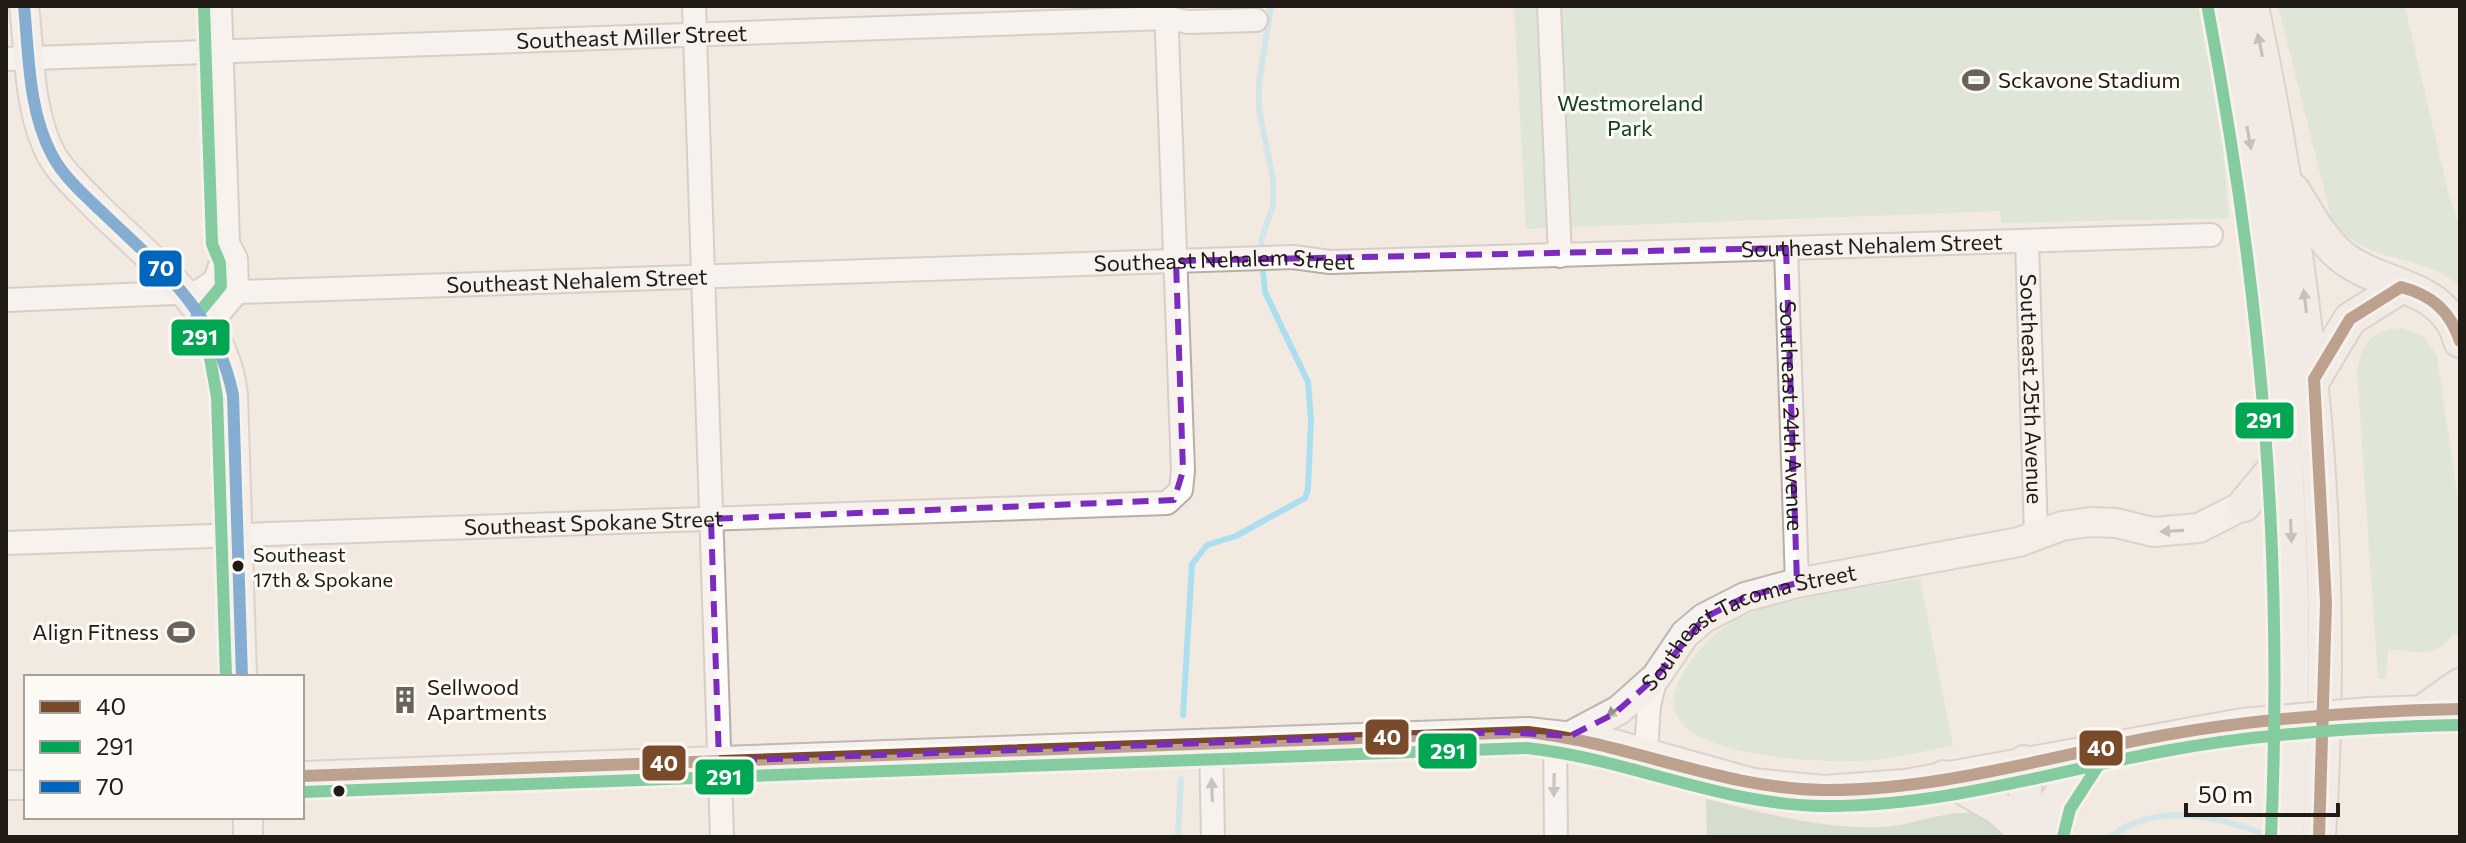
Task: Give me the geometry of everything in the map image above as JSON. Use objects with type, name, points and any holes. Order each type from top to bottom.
[{"type":"highway","points":[[2224,6],[2265,243],[2287,453],[2293,634],[2287,826]]},
{"type":"highway","points":[[2252,6],[2287,181],[2314,379],[2326,603],[2320,833]]},
{"type":"highway","points":[[2287,181],[2330,246],[2342,257],[2401,287],[2417,290],[2443,307],[2460,341]]},
{"type":"highway","points":[[2314,379],[2350,319],[2401,287]]},
{"type":"highway","points":[[2244,505],[2287,453]]},
{"type":"highway","points":[[2426,709],[2460,685]]},
{"type":"highway","points":[[2046,837],[2055,803],[2089,749]]},
{"type":"highway","points":[[2024,762],[2026,808],[2039,837]]},
{"type":"highway","points":[[1944,777],[1998,808],[2031,837]]},
{"type":"main road","points":[[24,6],[18,58],[40,127],[54,159],[210,324],[231,376],[242,675]]},
{"type":"main road","name":"Southeast Tacoma Street","points":[[1656,677],[1671,651],[1704,618],[1745,597],[1797,583],[2036,535],[2062,526],[2103,521],[2153,532],[2175,532],[2222,520],[2244,505]]},
{"type":"main road","points":[[1562,734],[1614,714],[1656,677]]},
{"type":"main road","points":[[304,776],[1502,732],[1562,734],[1646,752],[1718,774],[1789,788],[1868,788],[2242,723],[2460,709]]},
{"type":"street","points":[[6,300],[184,295],[198,292],[215,280],[228,243],[220,6]]},
{"type":"street","points":[[694,6],[722,837]]},
{"type":"street","points":[[1549,6],[1560,256]]},
{"type":"street","name":"Southeast Miller Street","points":[[18,58],[695,36],[1166,12],[1188,22],[1256,20]]},
{"type":"street","points":[[1166,12],[1176,261]]},
{"type":"street","name":"Southeast Nehalem Street","points":[[237,292],[1293,257],[1330,262],[2211,235]]},
{"type":"street","name":"Southeast 25th Avenue","points":[[2027,241],[2036,535]]},
{"type":"street","points":[[210,324],[237,292],[236,259],[228,243]]},
{"type":"street","name":"Southeast 24th Avenue","points":[[1786,248],[1797,583]]},
{"type":"street","name":"Southeast Spokane Street","points":[[6,543],[1158,505],[1178,495],[1183,471],[1176,261]]},
{"type":"street","name":"Southeast Tacoma Street","points":[[1646,752],[1649,705],[1656,677]]},
{"type":"street","points":[[1556,837],[1562,734]]},
{"type":"street","points":[[1211,743],[1213,837]]},
{"type":"highlighted area","points":[[1786,248],[1797,583],[1745,597],[1704,618],[1656,677],[1614,714],[1570,736],[1502,732],[719,761],[711,519],[1174,500],[1183,471],[1176,261]]},
{"type":"green space","name":"Westmoreland Park","points":[[1514,6],[2203,6],[2218,79],[2229,218],[2001,223],[2000,211],[1526,229]]},
{"type":"green space","points":[[2278,6],[2405,7],[2449,196],[2460,227],[2460,286],[2428,268],[2362,246],[2346,236],[2332,221]]},
{"type":"green space","points":[[2402,328],[2424,336],[2437,356],[2460,514],[2460,636],[2453,633],[2441,647],[2425,652],[2388,649],[2386,679],[2378,679],[2357,372],[2365,345],[2370,340],[2383,332]]},
{"type":"green space","points":[[1920,578],[1953,746],[1875,760],[1787,758],[1717,744],[1690,731],[1675,712],[1676,688],[1686,668],[1708,641],[1735,620],[1799,599]]},
{"type":"green space","points":[[1706,799],[1839,826],[1884,827],[1955,813],[1976,814],[1992,822],[2003,837],[1707,837]]},
{"type":"waterway","points":[[1183,715],[1192,564],[1207,545],[1236,536],[1305,498],[1308,489],[1311,419],[1308,382],[1265,292],[1263,271],[1261,241],[1273,205],[1273,179],[1259,109],[1259,83],[1271,6]]},
{"type":"waterway","points":[[1178,837],[1181,779]]},
{"type":"waterway","points":[[2110,837],[2128,826],[2169,815],[2211,818],[2272,837]]},
{"type":"transit line","name":"70","points":[[24,6],[34,101],[52,155],[74,184],[182,292],[199,315],[225,365],[233,395],[242,675]]},
{"type":"transit line","name":"291","points":[[204,7],[212,244],[220,263],[221,286],[197,315],[194,324],[210,358],[217,397],[226,675]]},
{"type":"transit line","name":"291","points":[[2208,9],[2242,217],[2264,421],[2274,625],[2271,836]]},
{"type":"transit line","name":"40","points":[[2319,837],[2326,603],[2314,379],[2350,319],[2401,287],[2422,295],[2438,306],[2451,321],[2460,341]]},
{"type":"transit line","name":"40","points":[[304,776],[1528,732],[1602,746],[1749,782],[1786,788],[1867,789],[1953,778],[2165,735],[2238,724],[2349,714],[2460,709]]},
{"type":"transit line","name":"291","points":[[304,792],[1527,748],[1602,762],[1749,798],[1786,804],[1867,805],[1953,795],[2165,751],[2275,735],[2460,725]]},
{"type":"transit line","name":"291","points":[[2063,837],[2070,809],[2103,758]]},
{"type":"place","name":"Sckavone Stadium","points":[[1976,80]]},
{"type":"place","name":"Southeast 17th & Spokane","points":[[238,566]]},
{"type":"place","name":"Align Fitness","points":[[181,632]]},
{"type":"place","name":"Sellwood Apartments","points":[[405,700]]}]
